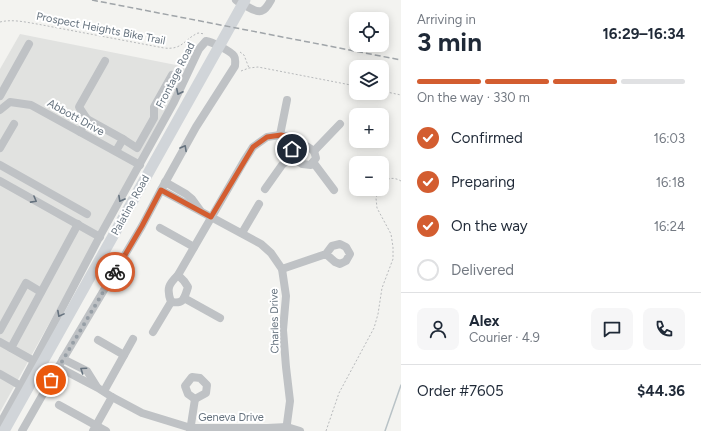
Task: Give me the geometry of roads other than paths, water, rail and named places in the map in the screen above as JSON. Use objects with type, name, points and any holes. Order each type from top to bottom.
[{"type":"highway","name":"Palatine Road","points":[[4,431],[240,1]]},
{"type":"highway","name":"Palatine Road","points":[[13,431],[253,5]]},
{"type":"street","points":[[240,1],[253,5],[258,12],[262,11],[271,0]]},
{"type":"street","name":"Frontage Road","points":[[0,424],[174,102],[199,49],[206,42],[211,42],[233,51],[235,66],[196,127],[165,182]]},
{"type":"street","points":[[2,109],[0,98],[29,44]]},
{"type":"street","points":[[105,61],[79,107],[87,119],[137,148],[154,118],[154,107],[172,75]]},
{"type":"street","points":[[280,135],[287,100]]},
{"type":"street","name":"Abbott Drive","points":[[2,109],[10,102],[31,105],[140,165]]},
{"type":"street","points":[[80,132],[87,119]]},
{"type":"street","points":[[0,148],[14,124]]},
{"type":"street","points":[[314,151],[340,124]]},
{"type":"street","points":[[153,332],[169,298],[168,287],[172,280],[178,275],[253,147],[267,137],[280,135],[293,138],[302,143],[314,151],[316,158],[311,165],[302,164],[292,157]]},
{"type":"street","points":[[292,157],[293,138]]},
{"type":"street","points":[[116,152],[123,139]]},
{"type":"street","points":[[265,189],[282,165],[292,157]]},
{"type":"street","points":[[313,162],[334,190]]},
{"type":"street","points":[[0,165],[87,214]]},
{"type":"street","points":[[0,181],[100,237]]},
{"type":"street","points":[[22,431],[58,367],[142,226],[165,182]]},
{"type":"street","name":"Charles Drive","points":[[165,182],[186,194],[192,199],[200,211]]},
{"type":"street","name":"Charles Drive","points":[[161,190],[261,244],[271,253],[282,270],[286,296],[283,330],[290,401],[286,429]]},
{"type":"street","points":[[242,233],[259,204]]},
{"type":"street","points":[[11,348],[78,224]]},
{"type":"street","points":[[160,228],[194,247]]},
{"type":"street","points":[[282,270],[326,254],[332,246],[340,244],[346,247],[350,254],[346,261],[340,264],[335,262],[326,254]]},
{"type":"street","points":[[169,298],[177,303],[182,301],[184,298],[188,287],[178,275]]},
{"type":"street","points":[[0,330],[26,284],[41,292]]},
{"type":"street","points":[[184,298],[220,318]]},
{"type":"street","points":[[101,389],[133,339]]},
{"type":"street","points":[[98,340],[124,355]]},
{"type":"street","points":[[0,342],[34,361]]},
{"type":"street","name":"Geneva Drive","points":[[63,359],[87,371],[101,389]]},
{"type":"street","name":"Geneva Drive","points":[[58,367],[142,412],[190,430],[286,429],[300,431]]},
{"type":"street","points":[[1,376],[21,386]]},
{"type":"street","points":[[94,428],[112,397]]},
{"type":"street","points":[[190,430],[195,399]]},
{"type":"street","points":[[59,405],[94,428],[106,431]]},
{"type":"waterway","points":[[385,431],[401,385]]},
{"type":"railway","points":[[92,0],[401,60]]}]
